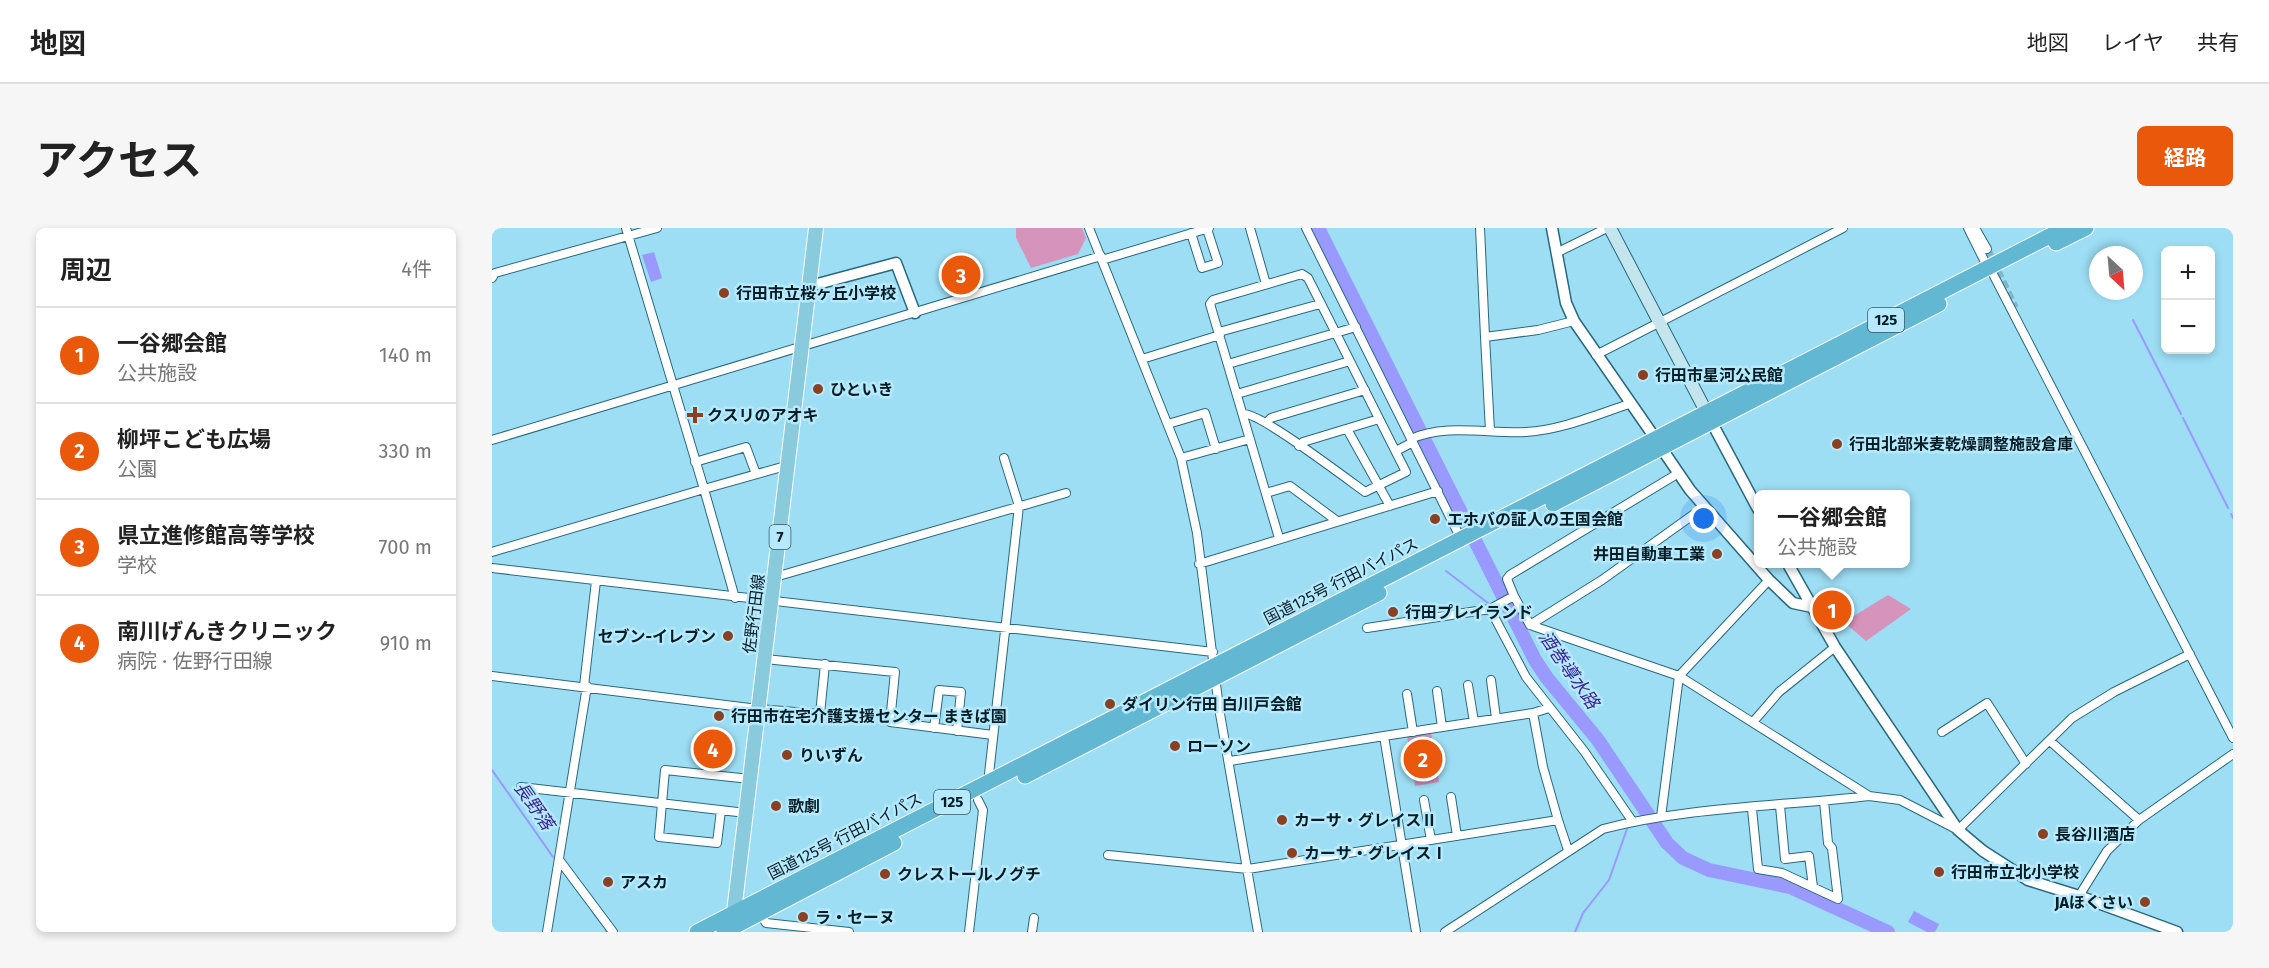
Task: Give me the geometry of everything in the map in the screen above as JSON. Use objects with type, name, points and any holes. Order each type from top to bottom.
[{"type":"highway","name":"国道125号 行田バイパス","points":[[1991,272],[2065,228]]},
{"type":"highway","name":"国道125号 行田バイパス","points":[[730,926],[987,784],[1214,665],[1464,541],[1483,534],[1991,272],[2086,228]]},
{"type":"highway","name":"国道125号 行田バイパス","points":[[697,932],[730,926],[760,913],[978,800],[1214,665]]},
{"type":"main road","name":"佐野行田線","points":[[730,926],[789,465],[816,228]]},
{"type":"main road","points":[[1608,228],[1709,417]]},
{"type":"street","points":[[492,278],[495,273],[627,232],[657,228]]},
{"type":"street","points":[[1089,228],[1181,458],[1197,533],[1199,564],[1214,665],[1258,932]]},
{"type":"street","points":[[492,440],[672,388],[915,313],[1208,228],[1218,263],[1202,268],[1191,233]]},
{"type":"street","points":[[1250,228],[1266,284]]},
{"type":"street","points":[[1306,228],[1464,541]]},
{"type":"street","points":[[1480,228],[1490,431]]},
{"type":"street","points":[[1552,228],[1566,303],[1574,321],[1629,404],[1659,444],[1677,474],[1754,562]]},
{"type":"street","points":[[1556,253],[1608,228]]},
{"type":"street","points":[[1596,355],[1843,228]]},
{"type":"street","points":[[1968,228],[2030,342],[2233,738]]},
{"type":"street","points":[[1975,228],[1987,249]]},
{"type":"street","points":[[627,232],[735,598]]},
{"type":"street","points":[[810,286],[896,263],[915,313]]},
{"type":"street","points":[[1243,414],[1249,413],[1266,423],[1365,492],[1406,472],[1308,278],[1302,274],[1213,300],[1210,304],[1279,538]]},
{"type":"street","points":[[1142,359],[1320,304]]},
{"type":"street","points":[[2015,308],[2030,342]]},
{"type":"street","points":[[1485,337],[1538,330],[1574,321]]},
{"type":"street","points":[[1228,364],[1356,327]]},
{"type":"street","points":[[1237,394],[1350,361]]},
{"type":"street","points":[[1266,423],[1271,418],[1365,390]]},
{"type":"street","points":[[1396,451],[1427,431],[1530,432],[1581,420],[1629,404]]},
{"type":"street","points":[[1168,424],[1205,413],[1216,449]]},
{"type":"street","points":[[1709,417],[1754,501]]},
{"type":"street","points":[[1299,446],[1303,442],[1379,419]]},
{"type":"street","points":[[1347,429],[1390,506]]},
{"type":"street","points":[[1181,458],[1250,439]]},
{"type":"street","points":[[695,462],[747,447],[756,474]]},
{"type":"street","points":[[987,784],[1019,507],[1004,458]]},
{"type":"street","points":[[492,552],[789,465]]},
{"type":"street","points":[[1677,474],[1510,575],[1507,579],[1513,597],[1530,625],[1678,676],[1869,796]]},
{"type":"street","points":[[1266,494],[1290,486],[1337,521]]},
{"type":"street","points":[[1199,564],[1438,491]]},
{"type":"street","points":[[775,577],[1066,493]]},
{"type":"street","points":[[1530,625],[1602,580],[1704,507]]},
{"type":"street","points":[[492,568],[1005,629],[1214,665]]},
{"type":"street","points":[[1759,568],[1793,603],[1812,608]]},
{"type":"street","points":[[1790,568],[1835,647],[1958,830]]},
{"type":"street","points":[[1659,817],[1678,676],[1769,579]]},
{"type":"street","points":[[547,932],[572,792],[586,686],[596,581]]},
{"type":"street","points":[[1367,628],[1490,609],[1513,597]]},
{"type":"street","points":[[1490,609],[1526,677],[1584,751],[1633,822]]},
{"type":"street","points":[[1752,722],[1779,692],[1835,647]]},
{"type":"street","points":[[1958,830],[2072,718],[2105,697],[2190,654]]},
{"type":"street","points":[[765,659],[895,672],[890,722],[993,735]]},
{"type":"street","points":[[492,676],[758,709],[820,714],[825,664]]},
{"type":"street","points":[[1491,680],[1496,718]]},
{"type":"street","points":[[1468,685],[1474,722]]},
{"type":"street","points":[[934,728],[939,690],[961,692],[957,731]]},
{"type":"street","points":[[1437,691],[1442,727]]},
{"type":"street","points":[[1407,694],[1413,732]]},
{"type":"street","points":[[1942,732],[1987,703],[2026,764]]},
{"type":"street","points":[[1230,761],[1533,713],[1549,708]]},
{"type":"street","points":[[1533,713],[1543,768],[1568,850]]},
{"type":"street","points":[[1384,736],[1416,932]]},
{"type":"street","points":[[2050,741],[2139,820]]},
{"type":"street","points":[[2079,896],[2108,851],[2139,820],[2233,754]]},
{"type":"street","points":[[721,810],[717,843],[659,837],[665,770],[750,779]]},
{"type":"street","points":[[521,787],[746,813]]},
{"type":"street","points":[[1445,932],[1603,829],[1659,817],[1869,796],[1900,800],[1958,830],[1983,851],[2028,880],[2079,896],[2171,931]]},
{"type":"street","points":[[1451,797],[1457,836]]},
{"type":"street","points":[[969,932],[982,810],[978,800]]},
{"type":"street","points":[[1424,801],[1431,840]]},
{"type":"street","points":[[1752,809],[1758,869],[1782,873],[1838,899],[1832,848],[1828,843],[1824,801]]},
{"type":"street","points":[[1780,806],[1785,859],[1809,856],[1813,887]]},
{"type":"street","points":[[1108,855],[1248,870],[1558,820]]},
{"type":"street","points":[[560,861],[613,932]]},
{"type":"street","points":[[760,913],[766,923],[849,932]]},
{"type":"street","points":[[1032,932],[1034,918]]},
{"type":"shaded area","points":[[1016,228],[1082,228],[1086,238],[1078,254],[1031,268],[1016,238]]},
{"type":"shaded area","points":[[654,252],[662,278],[651,282],[642,255]]},
{"type":"shaded area","points":[[1888,595],[1911,609],[1866,641],[1844,622]]},
{"type":"shaded area","points":[[1431,732],[1439,782],[1415,786],[1407,736]]},
{"type":"shaded area","points":[[1914,911],[1939,924],[1935,932],[1927,932],[1908,922]]},
{"type":"waterway","name":"酒巻導水路","points":[[1318,228],[1535,660],[1598,740],[1667,843],[1683,858],[1709,870],[1790,887],[1888,932]]},
{"type":"waterway","points":[[2133,320],[2181,414]]},
{"type":"waterway","points":[[2183,418],[2228,508]]},
{"type":"waterway","points":[[2231,514],[2233,518]]},
{"type":"waterway","points":[[1446,571],[1488,603]]},
{"type":"waterway","name":"長野落","points":[[492,770],[553,857]]},
{"type":"waterway","points":[[1575,932],[1583,913],[1609,880],[1628,826]]},
{"type":"waterway","name":"長野落","points":[[592,911],[601,923]]},
{"type":"tunnel","points":[[1987,249],[2015,308]]},
{"type":"place","name":"県立進修館高等学校","points":[[961,275]]},
{"type":"place","name":"行田市立桜ヶ丘小学校","points":[[724,293]]},
{"type":"place","name":"行田市星河公民館","points":[[1643,375]]},
{"type":"place","name":"ひといき","points":[[818,389]]},
{"type":"place","name":"クスリのアオキ","points":[[695,415]]},
{"type":"place","name":"行田北部米麦乾燥調整施設倉庫","points":[[1837,444]]},
{"type":"place","name":"エホバの証人の王国会館","points":[[1435,519]]},
{"type":"place","name":"井田自動車工業","points":[[1717,554]]},
{"type":"place","name":"一谷郷会館","points":[[1832,610]]},
{"type":"place","name":"行田プレイランド","points":[[1393,612]]},
{"type":"place","name":"セブン-イレブン","points":[[728,636]]},
{"type":"place","name":"ダイリン行田 白川戸会館","points":[[1110,704]]},
{"type":"place","name":"行田市在宅介護支援センター まきば園","points":[[719,716]]},
{"type":"place","name":"ローソン","points":[[1175,746]]},
{"type":"place","name":"南川げんきクリニック","points":[[713,749]]},
{"type":"place","name":"りいずん","points":[[787,755]]},
{"type":"place","name":"柳坪こども広場","points":[[1423,759]]},
{"type":"place","name":"歌劇","points":[[776,806]]},
{"type":"place","name":"カーサ・グレイスⅡ","points":[[1282,820]]},
{"type":"place","name":"長谷川酒店","points":[[2043,834]]},
{"type":"place","name":"カーサ・グレイスⅠ","points":[[1292,853]]},
{"type":"place","name":"行田市立北小学校","points":[[1939,872]]},
{"type":"place","name":"クレストールノグチ","points":[[885,874]]},
{"type":"place","name":"アスカ","points":[[608,882]]},
{"type":"place","name":"JAほくさい","points":[[2145,902]]},
{"type":"place","name":"ラ・セーヌ","points":[[803,917]]}]
